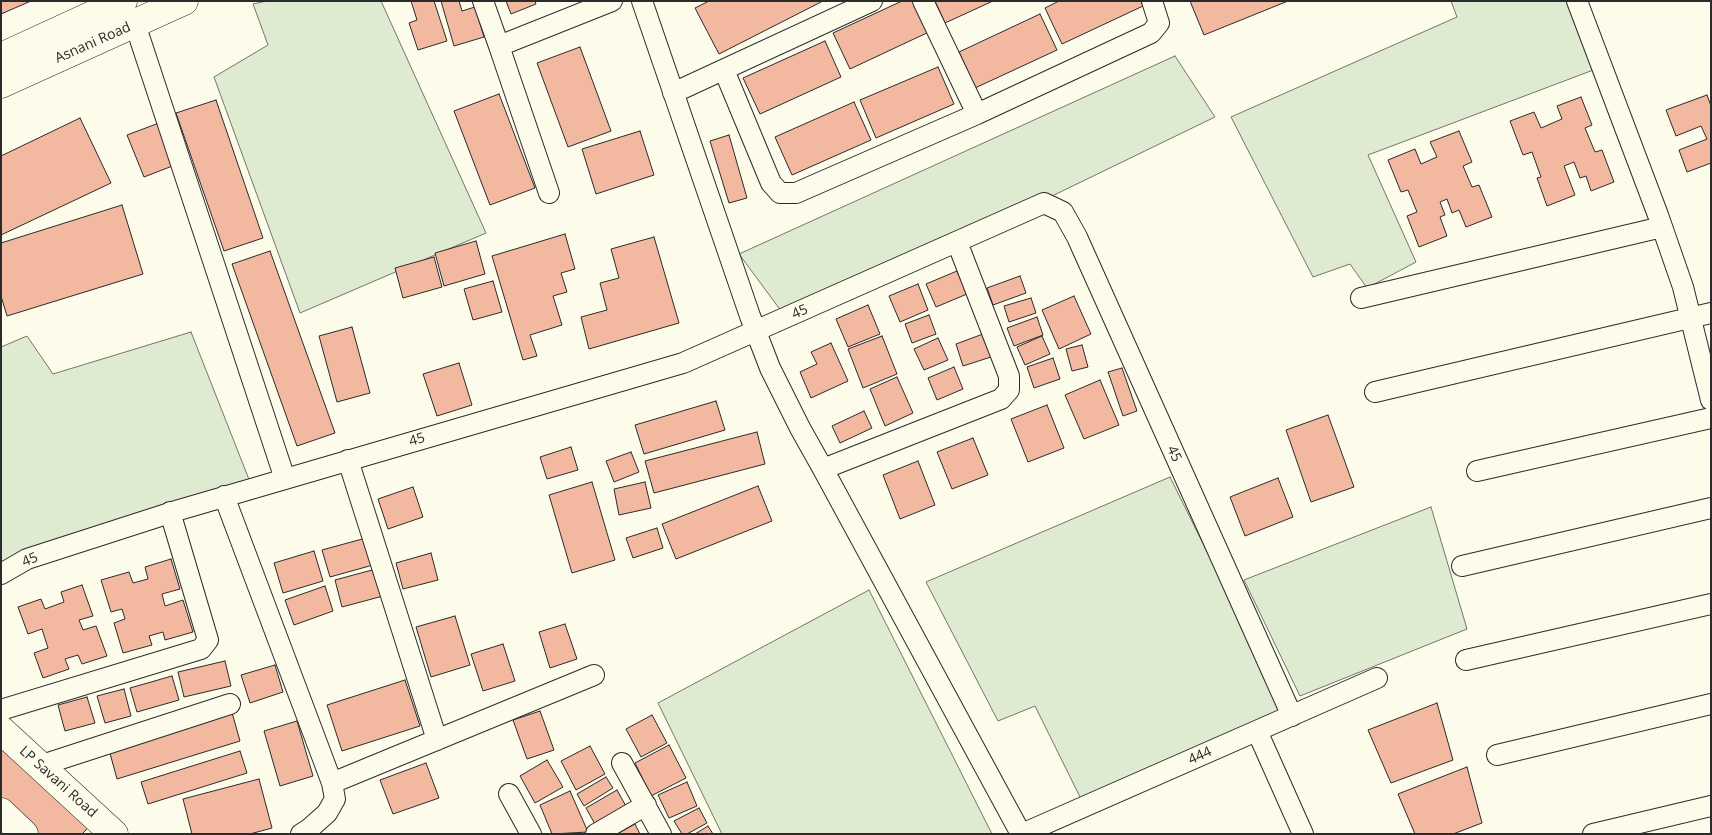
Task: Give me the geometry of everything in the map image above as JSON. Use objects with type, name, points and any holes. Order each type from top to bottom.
[{"type":"street","name":"Asnani Road","points":[[1,57],[129,13],[184,1]]},
{"type":"street","points":[[483,1],[549,193]]},
{"type":"street","points":[[499,46],[612,1]]},
{"type":"street","points":[[642,1],[770,368],[800,428],[1022,834]]},
{"type":"street","points":[[673,94],[872,1]]},
{"type":"street","points":[[923,1],[977,114]]},
{"type":"street","points":[[724,70],[771,184],[780,193],[796,193],[977,114],[1150,33],[1159,22],[1152,1]]},
{"type":"street","points":[[1577,1],[1683,287],[1711,400]]},
{"type":"street","name":"Asnani Road","points":[[1,84],[129,13]]},
{"type":"street","points":[[129,13],[285,479]]},
{"type":"street","name":"45","points":[[1,574],[27,559],[170,512],[683,363],[1044,202],[1063,212],[1077,236],[1292,716]]},
{"type":"street","points":[[1361,298],[1662,227]]},
{"type":"street","points":[[823,469],[1001,399],[1009,390],[1009,376],[957,242]]},
{"type":"street","points":[[1375,392],[1711,313]]},
{"type":"street","points":[[1477,471],[1711,418]]},
{"type":"street","points":[[348,460],[437,740]]},
{"type":"street","points":[[224,496],[332,782],[335,799],[327,813],[301,834]]},
{"type":"street","points":[[1462,566],[1711,508]]},
{"type":"street","points":[[1,710],[201,649],[208,640],[170,512]]},
{"type":"street","points":[[1466,660],[1711,604]]},
{"type":"street","points":[[332,782],[594,675]]},
{"type":"street","name":"444","points":[[1022,834],[1378,678]]},
{"type":"street","points":[[40,766],[230,704]]},
{"type":"street","points":[[1497,755],[1711,704]]},
{"type":"street","name":"LP Savani Road","points":[[1,730],[114,834]]},
{"type":"street","points":[[1257,731],[1303,834]]},
{"type":"street","points":[[622,763],[661,834]]},
{"type":"street","points":[[509,794],[530,834]]},
{"type":"street","points":[[596,834],[646,805]]},
{"type":"street","points":[[1594,834],[1711,806]]},
{"type":"street","points":[[1,812],[24,834]]},
{"type":"green space","points":[[267,1],[381,1],[486,233],[300,313],[214,77],[268,45],[253,4]]},
{"type":"green space","points":[[1451,1],[1570,1],[1596,69],[1368,155],[1416,262],[1367,288],[1350,264],[1313,277],[1231,117],[1457,17]]},
{"type":"green space","points":[[1175,56],[1215,117],[790,323],[739,254]]},
{"type":"green space","points":[[191,332],[252,487],[1,564],[1,347],[27,336],[53,374]]},
{"type":"green space","points":[[1170,477],[1286,711],[1082,801],[1035,706],[998,721],[926,582]]},
{"type":"green space","points":[[1431,507],[1467,629],[1300,696],[1244,580]]},
{"type":"green space","points":[[869,590],[992,834],[722,834],[658,703]]},
{"type":"building","points":[[1,1],[31,1],[1,14]]},
{"type":"building","points":[[411,1],[434,1],[447,41],[418,50],[409,23],[417,20]]},
{"type":"building","points":[[441,1],[459,1],[462,11],[475,7],[484,37],[454,46]]},
{"type":"building","points":[[506,1],[535,1],[536,4],[511,14]]},
{"type":"building","points":[[709,1],[823,1],[719,54],[695,8]]},
{"type":"building","points":[[902,1],[917,1],[931,31],[850,69],[833,33]]},
{"type":"building","points":[[935,1],[993,1],[945,23]]},
{"type":"building","points":[[1059,1],[1141,1],[1143,6],[1062,44],[1045,8]]},
{"type":"building","points":[[1190,1],[1288,1],[1204,35]]},
{"type":"building","points":[[1040,14],[1057,50],[975,88],[959,52]]},
{"type":"building","points":[[825,41],[841,77],[760,114],[743,78]]},
{"type":"building","points":[[580,47],[611,131],[568,147],[537,63]]},
{"type":"building","points":[[938,67],[954,104],[876,138],[860,100]]},
{"type":"building","points":[[499,94],[535,188],[490,205],[454,111]]},
{"type":"building","points":[[1707,95],[1711,106],[1711,163],[1687,172],[1679,150],[1707,139],[1701,126],[1676,136],[1666,110]]},
{"type":"building","points":[[1581,97],[1592,125],[1585,128],[1595,152],[1602,150],[1614,182],[1591,191],[1586,176],[1580,178],[1574,162],[1564,166],[1575,195],[1547,206],[1537,178],[1541,177],[1532,152],[1523,155],[1510,121],[1534,112],[1541,128],[1562,119],[1557,106]]},
{"type":"building","points":[[216,100],[263,238],[224,251],[176,113]]},
{"type":"building","points":[[854,102],[871,140],[792,175],[775,137]]},
{"type":"building","points":[[80,118],[111,183],[1,235],[1,156]]},
{"type":"building","points":[[159,123],[175,165],[144,177],[127,135]]},
{"type":"building","points":[[640,131],[654,175],[596,194],[582,149]]},
{"type":"building","points":[[1459,131],[1472,162],[1463,166],[1472,187],[1479,185],[1492,217],[1466,227],[1459,210],[1452,213],[1447,199],[1440,202],[1445,215],[1440,217],[1447,236],[1419,247],[1407,216],[1417,212],[1408,190],[1401,192],[1388,160],[1415,149],[1421,164],[1437,157],[1430,142]]},
{"type":"building","points":[[729,135],[747,198],[729,203],[710,141]]},
{"type":"building","points":[[122,205],[143,274],[7,316],[1,296],[1,243]]},
{"type":"building","points":[[565,234],[575,269],[561,273],[567,292],[553,296],[562,325],[530,335],[537,356],[523,360],[492,256]]},
{"type":"building","points":[[654,237],[679,323],[589,349],[581,317],[607,310],[600,283],[619,278],[611,249]]},
{"type":"building","points":[[476,241],[485,274],[444,286],[435,253]]},
{"type":"building","points":[[270,251],[335,433],[297,446],[232,264]]},
{"type":"building","points":[[434,257],[442,287],[403,298],[395,268]]},
{"type":"building","points":[[957,271],[967,294],[936,307],[926,284]]},
{"type":"building","points":[[1020,276],[1026,293],[993,305],[987,288]]},
{"type":"building","points":[[493,281],[502,312],[473,320],[464,289]]},
{"type":"building","points":[[918,284],[928,310],[900,322],[889,296]]},
{"type":"building","points":[[1074,296],[1091,334],[1059,349],[1042,310]]},
{"type":"building","points":[[1031,298],[1036,313],[1009,322],[1004,306]]},
{"type":"building","points":[[868,305],[880,334],[848,347],[836,319]]},
{"type":"building","points":[[929,315],[936,334],[912,343],[905,324]]},
{"type":"building","points":[[1037,317],[1043,335],[1014,346],[1007,328]]},
{"type":"building","points":[[352,327],[370,393],[337,402],[319,336]]},
{"type":"building","points":[[983,334],[991,357],[963,366],[956,344]]},
{"type":"building","points":[[882,336],[897,374],[863,388],[848,349]]},
{"type":"building","points":[[1042,336],[1050,354],[1025,365],[1017,347]]},
{"type":"building","points":[[938,338],[948,360],[924,370],[914,349]]},
{"type":"building","points":[[831,343],[848,381],[811,398],[800,372],[817,364],[811,352]]},
{"type":"building","points":[[1082,345],[1088,367],[1072,371],[1066,349]]},
{"type":"building","points":[[1053,358],[1060,379],[1034,388],[1027,367]]},
{"type":"building","points":[[459,363],[472,405],[437,416],[423,374]]},
{"type":"building","points":[[954,367],[963,389],[937,400],[928,378]]},
{"type":"building","points":[[1122,368],[1137,411],[1123,416],[1108,372]]},
{"type":"building","points":[[897,377],[913,413],[885,426],[870,389]]},
{"type":"building","points":[[1100,380],[1119,425],[1084,439],[1065,395]]},
{"type":"building","points":[[716,401],[725,430],[644,454],[635,425]]},
{"type":"building","points":[[1047,405],[1064,448],[1028,462],[1011,419]]},
{"type":"building","points":[[864,411],[872,428],[840,443],[832,426]]},
{"type":"building","points":[[1328,415],[1354,487],[1311,502],[1286,430]]},
{"type":"building","points":[[757,432],[765,464],[654,493],[645,461]]},
{"type":"building","points":[[973,438],[988,475],[952,489],[937,452]]},
{"type":"building","points":[[571,447],[578,470],[547,479],[540,457]]},
{"type":"building","points":[[631,452],[639,472],[614,482],[606,461]]},
{"type":"building","points":[[918,461],[935,505],[900,519],[883,475]]},
{"type":"building","points":[[1278,478],[1293,517],[1245,536],[1230,497]]},
{"type":"building","points":[[592,482],[615,560],[572,573],[549,495]]},
{"type":"building","points":[[645,482],[651,508],[619,515],[614,489]]},
{"type":"building","points":[[758,486],[772,521],[676,559],[662,524]]},
{"type":"building","points":[[413,487],[423,517],[388,529],[378,499]]},
{"type":"building","points":[[657,528],[663,548],[633,558],[626,538]]},
{"type":"building","points":[[366,538],[373,565],[330,577],[322,550]]},
{"type":"building","points":[[314,551],[323,581],[283,593],[274,563]]},
{"type":"building","points":[[431,553],[438,580],[403,589],[396,563]]},
{"type":"building","points":[[171,559],[180,589],[162,594],[165,606],[183,600],[193,632],[165,640],[163,632],[149,636],[152,645],[123,653],[114,623],[125,619],[122,609],[111,612],[101,580],[129,572],[133,583],[148,579],[145,567]]},
{"type":"building","points":[[376,569],[383,596],[342,607],[335,580]]},
{"type":"building","points":[[82,585],[93,616],[79,620],[83,630],[96,626],[107,656],[82,664],[78,655],[65,659],[69,669],[43,678],[34,653],[48,648],[42,629],[28,634],[18,607],[41,599],[45,609],[64,602],[61,592]]},
{"type":"building","points":[[325,586],[333,611],[294,625],[285,600]]},
{"type":"building","points":[[455,616],[470,665],[431,677],[416,627]]},
{"type":"building","points":[[565,624],[577,659],[550,668],[539,632]]},
{"type":"building","points":[[503,644],[515,681],[483,691],[471,654]]},
{"type":"building","points":[[225,661],[231,686],[184,697],[178,672]]},
{"type":"building","points":[[275,665],[283,692],[250,703],[241,675]]},
{"type":"building","points":[[172,676],[179,700],[137,712],[130,688]]},
{"type":"building","points":[[405,680],[420,726],[342,751],[327,705]]},
{"type":"building","points":[[124,689],[131,716],[105,723],[97,696]]},
{"type":"building","points":[[87,697],[95,723],[65,731],[58,705]]},
{"type":"building","points":[[1437,703],[1453,760],[1391,783],[1368,730]]},
{"type":"building","points":[[231,709],[240,741],[117,779],[108,746]]},
{"type":"building","points":[[540,711],[554,750],[527,759],[513,720]]},
{"type":"building","points":[[652,715],[667,743],[641,757],[626,729]]},
{"type":"building","points":[[297,721],[313,776],[280,786],[264,731]]},
{"type":"building","points":[[1,724],[99,816],[82,834],[29,834],[1,808]]},
{"type":"building","points":[[669,745],[686,778],[651,796],[635,763]]},
{"type":"building","points":[[590,746],[605,774],[576,790],[561,761]]},
{"type":"building","points":[[240,751],[247,773],[148,804],[141,782]]},
{"type":"building","points":[[547,760],[563,787],[535,803],[520,776]]},
{"type":"building","points":[[426,763],[439,798],[393,814],[380,780]]},
{"type":"building","points":[[1467,767],[1482,823],[1453,834],[1415,834],[1398,794]]},
{"type":"building","points":[[606,777],[613,788],[584,806],[577,794]]},
{"type":"building","points":[[259,779],[272,828],[250,834],[192,834],[183,799]]},
{"type":"building","points":[[687,782],[697,806],[669,818],[658,795]]},
{"type":"building","points":[[617,790],[627,808],[596,826],[586,808]]},
{"type":"building","points":[[570,791],[588,832],[552,834],[540,805]]},
{"type":"building","points":[[699,808],[707,823],[687,834],[682,834],[674,821]]},
{"type":"building","points":[[635,824],[640,834],[617,834]]},
{"type":"building","points":[[708,826],[713,834],[695,834]]}]
